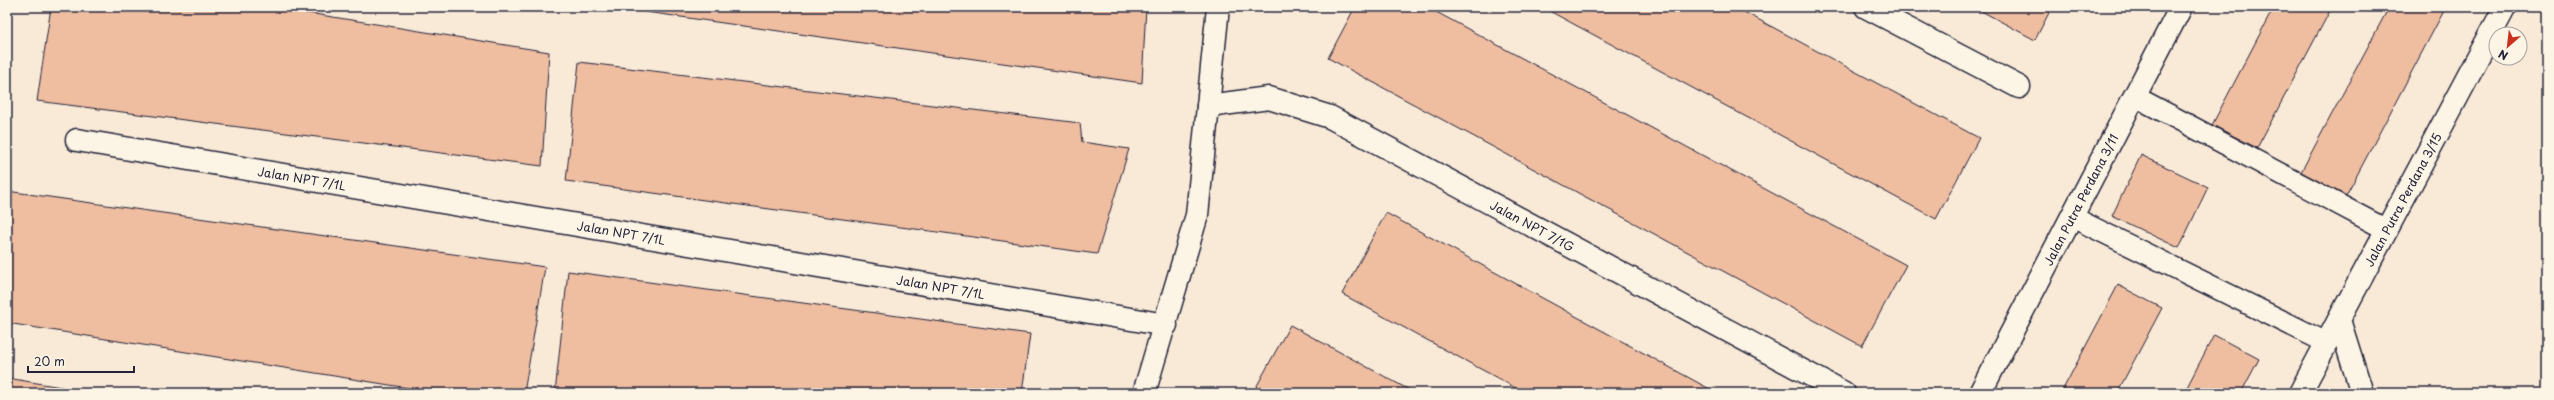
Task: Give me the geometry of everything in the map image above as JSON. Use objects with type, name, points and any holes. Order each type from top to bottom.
[{"type":"street","points":[[1144,393],[1166,325],[1197,215],[1218,7]]},
{"type":"street","points":[[1866,7],[2019,87]]},
{"type":"street","name":"Jalan Putra Perdana 3/11","points":[[1980,393],[2181,7]]},
{"type":"street","name":"Jalan Putra Perdana 3/15","points":[[2300,393],[2505,7]]},
{"type":"street","name":"Jalan NPT 7/1G","points":[[1208,106],[1269,98],[1330,116],[1844,393]]},
{"type":"street","name":"Jalan NPT 7/1L","points":[[77,140],[1166,325]]},
{"type":"street","points":[[2339,320],[2362,393]]},
{"type":"lane","points":[[2134,96],[2387,230]]},
{"type":"lane","points":[[2072,217],[2327,343]]},
{"type":"building","points":[[51,7],[271,7],[549,52],[542,166],[37,101]]},
{"type":"building","points":[[611,7],[1146,7],[1142,83]]},
{"type":"building","points":[[1355,7],[1427,7],[1906,265],[1862,346],[1328,58]]},
{"type":"building","points":[[1542,7],[1735,7],[1979,138],[1936,219]]},
{"type":"building","points":[[1974,7],[2052,7],[2035,40]]},
{"type":"building","points":[[2274,7],[2332,7],[2257,148],[2212,125]]},
{"type":"building","points":[[2389,7],[2446,7],[2346,196],[2301,172]]},
{"type":"building","points":[[579,62],[1080,123],[1082,142],[1129,149],[1097,254],[566,181]]},
{"type":"building","points":[[2141,155],[2208,187],[2179,248],[2112,216]]},
{"type":"building","points":[[7,191],[545,267],[524,393],[439,393],[7,323]]},
{"type":"building","points":[[1386,213],[1717,393],[1525,393],[1342,294]]},
{"type":"building","points":[[568,271],[1030,334],[1022,393],[555,393]]},
{"type":"building","points":[[2118,285],[2162,308],[2117,393],[2061,393]]},
{"type":"building","points":[[1290,325],[1415,393],[1253,393]]},
{"type":"building","points":[[2214,335],[2259,359],[2241,393],[2184,393]]},
{"type":"building","points":[[7,378],[97,393],[7,393]]}]
